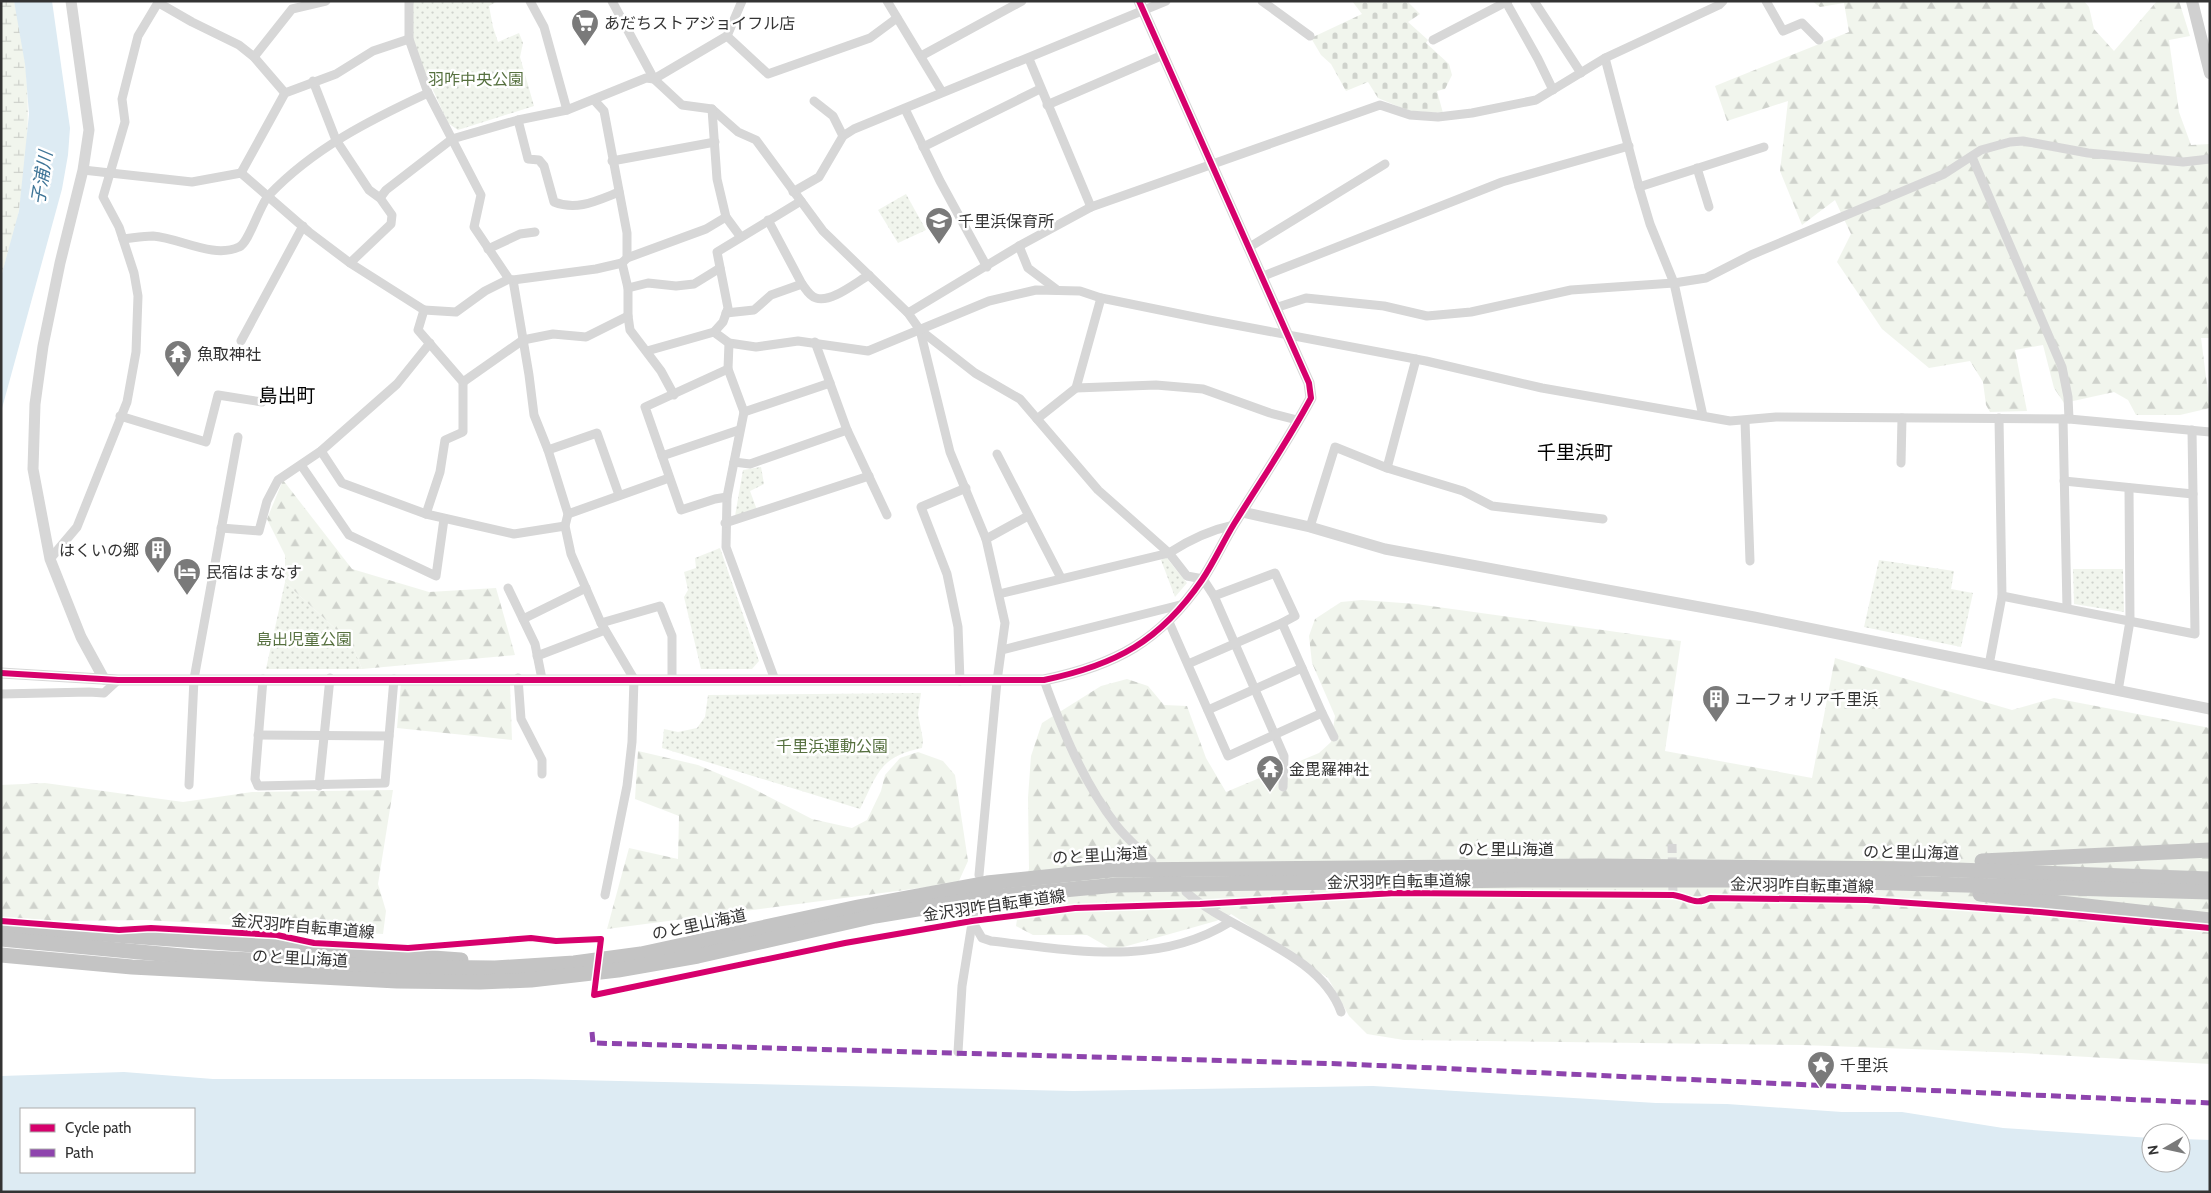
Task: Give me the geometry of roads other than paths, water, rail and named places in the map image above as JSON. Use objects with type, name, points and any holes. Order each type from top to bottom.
[{"type":"highway","points":[[1838,868],[1914,862],[1999,861],[2210,850]]},
{"type":"highway","name":"のと里山海道","points":[[1,939],[193,957],[392,967],[495,968],[574,963],[641,954],[858,907],[988,883],[1112,870],[1596,866],[1838,868],[2210,879]]},
{"type":"highway","points":[[1791,880],[1842,890],[1954,891],[2210,920]]},
{"type":"highway","name":"のと里山海道","points":[[1,955],[132,967],[397,981],[531,980],[618,970],[689,958],[875,916],[990,897],[1052,889],[1117,885],[1356,881],[1791,880],[2210,892]]},
{"type":"highway","points":[[1,930],[433,956],[532,965]]},
{"type":"main road","points":[[2192,1],[2210,73]]},
{"type":"street","points":[[71,1],[89,130],[83,170],[58,272],[35,404],[33,469],[50,559],[81,636],[104,679]]},
{"type":"street","points":[[254,56],[292,9],[326,1]]},
{"type":"street","points":[[409,1],[409,39],[428,93],[481,195],[474,227],[511,279],[523,340],[534,415],[548,450],[568,514],[564,526],[571,554],[603,626],[634,679],[632,742],[627,786],[605,895]]},
{"type":"street","points":[[530,1],[544,27],[567,110]]},
{"type":"street","points":[[612,1],[654,79],[682,105],[712,109],[738,132],[756,140],[823,231],[908,313],[920,330],[975,372],[1020,399],[1098,490],[1169,553],[1187,576],[1203,579],[1214,596],[1284,756],[1283,787]]},
{"type":"street","points":[[380,198],[386,190],[452,139],[518,120],[567,110],[646,78],[654,79],[727,36],[742,1]]},
{"type":"street","points":[[887,1],[922,56],[942,92]]},
{"type":"street","points":[[922,56],[1022,1]]},
{"type":"street","points":[[793,192],[819,177],[842,136],[854,128],[1029,59],[1141,6],[1166,1]]},
{"type":"street","points":[[1262,1],[1310,36]]},
{"type":"street","points":[[1534,1],[1581,72]]},
{"type":"street","points":[[908,313],[1019,246],[1091,207],[1380,105],[1410,115],[1438,117],[1472,113],[1536,100],[1606,58],[1719,5],[1723,1]]},
{"type":"street","points":[[1766,1],[1783,31],[1802,23],[1819,40]]},
{"type":"street","points":[[50,559],[77,527],[127,402],[136,352],[138,296],[134,273],[123,239],[103,196],[124,122],[122,99],[138,36],[159,2],[192,22],[239,45],[254,56],[285,93]]},
{"type":"street","points":[[1433,40],[1507,2],[1553,90]]},
{"type":"street","points":[[1,673],[118,680],[194,678],[518,678],[997,681],[1044,680],[1075,674],[1101,665],[1131,650],[1169,622],[1203,579],[1234,524],[1311,398],[1311,392],[1275,308],[1141,6]]},
{"type":"street","points":[[727,36],[768,74],[870,38],[897,18]]},
{"type":"street","points":[[241,173],[285,93],[336,74],[373,51],[409,39]]},
{"type":"street","points":[[1047,105],[1163,55]]},
{"type":"street","points":[[1606,58],[1650,224],[1674,283],[1703,416]]},
{"type":"street","points":[[1029,59],[1091,207]]},
{"type":"street","points":[[313,82],[336,140],[369,190],[380,198],[392,215],[391,224],[350,263]]},
{"type":"street","points":[[923,147],[1040,89]]},
{"type":"street","points":[[123,239],[153,236],[210,250],[239,248],[244,244],[254,219],[268,196],[336,140],[365,122],[428,93]]},
{"type":"street","points":[[594,100],[604,111],[627,233],[625,260],[630,330],[647,351],[674,395]]},
{"type":"street","points":[[814,102],[833,116],[842,136]]},
{"type":"street","points":[[905,108],[923,147],[987,267]]},
{"type":"street","points":[[712,109],[717,179],[726,217],[740,236]]},
{"type":"street","points":[[518,120],[528,158],[540,160],[544,166],[554,202],[568,207],[584,205],[619,192]]},
{"type":"street","points":[[1275,308],[1306,298],[1384,306],[1427,316],[1471,312],[1571,290],[1674,283],[1706,278],[1751,255],[1935,178],[1981,150],[2023,141],[2088,153],[2183,162],[2210,159]]},
{"type":"street","points":[[612,161],[715,142]]},
{"type":"street","points":[[1261,277],[1502,182],[1629,146]]},
{"type":"street","points":[[1639,187],[1764,147]]},
{"type":"street","points":[[1972,156],[2062,367],[2068,397],[2064,481],[2067,608]]},
{"type":"street","points":[[1248,248],[1385,164]]},
{"type":"street","points":[[1697,168],[1709,208]]},
{"type":"street","points":[[83,170],[109,171],[192,182],[241,173]]},
{"type":"street","points":[[241,173],[350,263],[424,310],[456,312],[485,291],[511,279],[596,269],[706,229],[726,217]]},
{"type":"street","points":[[647,351],[714,332],[723,322],[728,308],[718,252],[740,236],[801,201]]},
{"type":"street","points":[[768,220],[809,294],[817,298],[832,296],[868,275]]},
{"type":"street","points":[[241,341],[303,226]]},
{"type":"street","points":[[488,249],[520,234],[535,232]]},
{"type":"street","points":[[1019,246],[1028,268],[1056,289]]},
{"type":"street","points":[[628,288],[648,283],[676,286],[694,284],[720,268]]},
{"type":"street","points":[[726,314],[754,310],[771,295],[802,284]]},
{"type":"street","points":[[714,332],[728,344],[756,347],[798,341],[868,351],[989,301],[1036,290],[1056,289],[1080,291],[1101,298],[1416,359],[1542,388],[1730,421],[1776,417],[2066,419],[2210,432]]},
{"type":"street","points":[[1037,419],[1076,388],[1101,298]]},
{"type":"street","points":[[424,310],[418,330],[463,382],[464,432],[445,440],[440,472],[426,514]]},
{"type":"street","points":[[463,382],[523,340],[553,334],[586,337],[628,316]]},
{"type":"street","points":[[920,330],[950,452],[986,539],[1005,623],[997,681],[979,875]]},
{"type":"street","points":[[815,342],[847,430],[887,515]]},
{"type":"street","points":[[221,528],[259,531],[267,501],[278,480],[321,451],[397,384],[430,343]]},
{"type":"street","points":[[728,344],[728,369],[744,412],[727,497],[726,547],[775,680]]},
{"type":"street","points":[[1387,468],[1416,359]]},
{"type":"street","points":[[727,497],[682,510],[645,407],[728,369]]},
{"type":"street","points":[[744,412],[830,384]]},
{"type":"street","points":[[1076,388],[1156,385],[1203,389],[1270,413],[1297,420]]},
{"type":"street","points":[[120,416],[206,442],[218,395],[262,402]]},
{"type":"street","points":[[1901,463],[1902,418]]},
{"type":"street","points":[[1989,665],[2002,596],[1999,418]]},
{"type":"street","points":[[1745,421],[1750,561]]},
{"type":"street","points":[[662,456],[739,430]]},
{"type":"street","points":[[734,462],[750,464],[847,430]]},
{"type":"street","points":[[2002,596],[2195,634],[2192,430]]},
{"type":"street","points":[[548,450],[598,432],[619,495]]},
{"type":"street","points":[[189,785],[194,678],[238,437]]},
{"type":"street","points":[[1310,527],[1335,448],[1387,468],[1463,491],[1492,506],[1603,519]]},
{"type":"street","points":[[321,451],[342,483],[426,514],[490,527],[514,534],[564,526]]},
{"type":"street","points":[[997,454],[1061,578]]},
{"type":"street","points":[[301,465],[349,535],[436,576],[444,519]]},
{"type":"street","points":[[725,524],[869,476]]},
{"type":"street","points":[[568,514],[669,478]]},
{"type":"street","points":[[2064,481],[2192,494]]},
{"type":"street","points":[[960,681],[958,627],[947,574],[921,507],[966,488]]},
{"type":"street","points":[[2118,691],[2130,620],[2130,488]]},
{"type":"street","points":[[1242,512],[1310,527],[1385,549],[1754,617],[2210,709]]},
{"type":"street","points":[[986,539],[1028,516]]},
{"type":"street","points":[[999,594],[1169,553],[1215,529],[1234,524]]},
{"type":"street","points":[[1188,664],[1295,616],[1275,573],[1214,596]]},
{"type":"street","points":[[508,588],[535,644],[542,679]]},
{"type":"street","points":[[523,619],[586,588]]},
{"type":"street","points":[[1002,650],[1184,604]]},
{"type":"street","points":[[537,656],[603,626],[660,606],[672,636],[672,679]]},
{"type":"street","points":[[1169,622],[1228,756],[1322,713]]},
{"type":"street","points":[[1282,623],[1334,737]]},
{"type":"street","points":[[1208,710],[1302,668]]},
{"type":"street","points":[[319,786],[330,678]]},
{"type":"street","points":[[518,678],[522,719],[542,760],[542,774]]},
{"type":"street","points":[[262,679],[255,779],[258,786],[386,783],[394,679]]},
{"type":"street","points":[[1,694],[89,692],[104,694],[118,680]]},
{"type":"street","points":[[1044,680],[1058,717],[1098,798],[1117,827],[1152,862]]},
{"type":"street","points":[[258,735],[389,736]]},
{"type":"street","points":[[1186,892],[1200,904],[1286,954],[1313,973],[1326,984],[1341,1012]]},
{"type":"street","points":[[958,1052],[962,986],[974,911]]},
{"type":"street","points":[[972,921],[982,938],[991,941],[1112,954],[1163,949],[1215,931],[1230,922]]},
{"type":"water","name":"子浦川","points":[[14,1],[52,1],[70,128],[68,155],[62,189],[1,412],[1,277],[19,211],[29,114],[25,64]]},
{"type":"water","points":[[124,1072],[213,1079],[530,1079],[1073,1091],[1373,1086],[1656,1103],[1727,1104],[1842,1112],[1902,1112],[2003,1128],[2141,1137],[2141,1173],[2191,1173],[2191,1139],[2210,1140],[2210,1192],[1,1192],[1,1076]]},
{"type":"tunnel","points":[[1672,844],[1673,895]]},
{"type":"place","name":"あだちストアジョイフル店","points":[[585,47]]},
{"type":"place","name":"千里浜保育所","points":[[939,245]]},
{"type":"place","name":"魚取神社","points":[[178,378]]},
{"type":"place","name":"はくいの郷","points":[[158,574]]},
{"type":"place","name":"民宿はまなす","points":[[187,596]]},
{"type":"place","name":"ユーフォリア千里浜","points":[[1716,723]]},
{"type":"place","name":"金毘羅神社","points":[[1270,793]]},
{"type":"place","name":"千里浜","points":[[1821,1089]]},
{"type":"district","name":"島出町","points":[[287,395]]},
{"type":"district","name":"千里浜町","points":[[1575,452]]},
{"type":"park label","name":"羽咋中央公園","points":[[476,79]]},
{"type":"park label","name":"島出児童公園","points":[[304,639]]},
{"type":"park label","name":"千里浜運動公園","points":[[832,746]]}]
